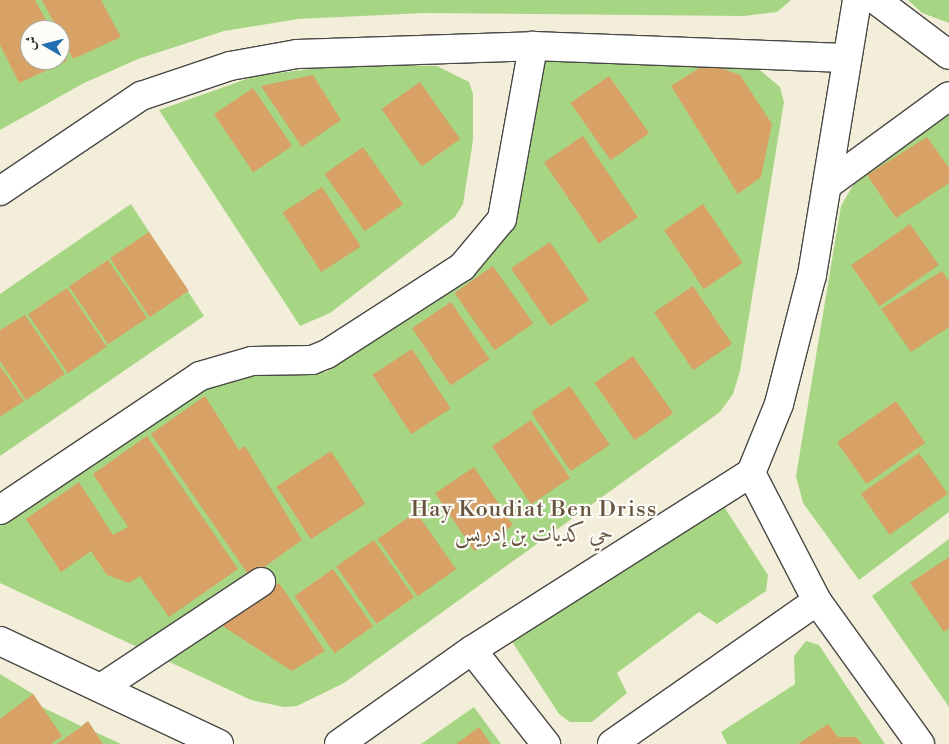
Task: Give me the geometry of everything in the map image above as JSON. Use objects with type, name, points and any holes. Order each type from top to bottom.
[{"type":"street","points":[[339,744],[472,650],[751,472],[779,404],[830,183],[846,58],[857,0]]},
{"type":"street","points":[[876,0],[949,55]]},
{"type":"street","points":[[0,191],[141,96],[230,66],[361,49],[532,46],[846,58]]},
{"type":"street","points":[[0,510],[200,376],[252,361],[312,360],[327,354],[462,267],[502,219],[532,46]]},
{"type":"street","points":[[830,183],[949,96]]},
{"type":"street","points":[[751,472],[817,600],[920,744]]},
{"type":"street","points":[[101,688],[261,582]]},
{"type":"street","points":[[612,744],[817,600]]},
{"type":"street","points":[[0,640],[219,744]]},
{"type":"street","points":[[472,650],[546,744]]},
{"type":"green space","points":[[0,0],[791,0],[777,12],[744,16],[424,13],[298,19],[224,31],[138,59],[84,83],[0,130]]},
{"type":"green space","points":[[908,0],[949,0],[949,23],[922,13]]},
{"type":"green space","points":[[557,57],[754,65],[780,87],[784,102],[740,371],[733,394],[720,412],[344,683],[297,706],[284,707],[251,700],[0,583],[0,523],[203,387],[238,373],[326,372],[457,281],[487,256],[540,74],[546,61]]},
{"type":"green space","points":[[349,64],[437,66],[469,82],[473,94],[473,140],[463,204],[455,217],[330,313],[300,326],[159,110],[255,76]]},
{"type":"green space","points":[[949,107],[949,512],[859,580],[803,503],[796,476],[841,206],[859,175]]},
{"type":"green space","points":[[131,204],[204,316],[0,456],[0,294]]},
{"type":"green space","points":[[721,502],[768,575],[766,591],[717,624],[699,612],[617,673],[627,693],[592,722],[570,722],[559,714],[509,637]]},
{"type":"green space","points":[[949,539],[949,707],[872,596]]},
{"type":"green space","points":[[806,641],[819,645],[885,744],[727,744],[721,732],[795,684],[794,656]]},
{"type":"green space","points":[[0,674],[33,694],[42,707],[81,726],[88,721],[95,732],[121,744],[0,744]]},
{"type":"green space","points":[[474,707],[501,744],[421,744]]},
{"type":"building","points":[[0,0],[35,0],[46,20],[20,20],[20,70],[47,70],[19,83],[0,45]]},
{"type":"building","points":[[42,0],[101,0],[121,37],[73,59],[70,53],[70,20],[53,20]]},
{"type":"building","points":[[707,63],[740,75],[772,124],[761,177],[738,194],[671,86]]},
{"type":"building","points":[[313,75],[341,120],[302,147],[261,86]]},
{"type":"building","points":[[609,76],[649,133],[611,160],[570,103]]},
{"type":"building","points":[[420,82],[460,139],[422,166],[381,109]]},
{"type":"building","points":[[253,88],[292,146],[253,172],[214,114]]},
{"type":"building","points":[[583,136],[638,217],[599,244],[544,162]]},
{"type":"building","points":[[927,137],[949,168],[949,183],[896,218],[867,175]]},
{"type":"building","points":[[363,147],[403,204],[365,231],[324,174]]},
{"type":"building","points":[[322,187],[361,247],[321,272],[283,213]]},
{"type":"building","points":[[703,204],[743,263],[704,289],[664,230]]},
{"type":"building","points":[[910,224],[939,265],[880,306],[851,265]]},
{"type":"building","points":[[149,232],[189,291],[150,317],[110,258]]},
{"type":"building","points":[[550,242],[589,300],[550,326],[511,268]]},
{"type":"building","points":[[108,260],[147,318],[108,344],[69,286]]},
{"type":"building","points":[[493,266],[533,323],[495,350],[454,293]]},
{"type":"building","points":[[942,271],[949,281],[949,327],[911,352],[881,309]]},
{"type":"building","points":[[693,286],[732,344],[693,370],[654,312]]},
{"type":"building","points":[[67,288],[107,347],[68,373],[28,314]]},
{"type":"building","points":[[451,302],[490,359],[451,385],[412,328]]},
{"type":"building","points":[[25,315],[65,374],[26,400],[0,361],[0,330]]},
{"type":"building","points":[[412,349],[451,409],[411,434],[373,375]]},
{"type":"building","points":[[633,356],[673,413],[635,440],[594,383]]},
{"type":"building","points":[[0,366],[24,401],[0,417]]},
{"type":"building","points":[[570,386],[610,445],[571,471],[531,412]]},
{"type":"building","points":[[205,396],[239,450],[245,446],[302,540],[250,577],[151,434]]},
{"type":"building","points":[[896,401],[925,443],[866,484],[837,442]]},
{"type":"building","points":[[531,420],[570,478],[531,504],[492,446]]},
{"type":"building","points":[[147,436],[238,569],[169,617],[140,576],[129,583],[107,575],[91,551],[61,572],[26,519],[79,482],[113,535],[128,527],[93,474]]},
{"type":"building","points":[[331,451],[365,504],[311,539],[276,486]]},
{"type":"building","points":[[919,453],[948,494],[890,535],[861,494]]},
{"type":"building","points":[[474,467],[513,525],[474,551],[435,493]]},
{"type":"building","points":[[416,512],[456,569],[418,596],[377,539]]},
{"type":"building","points":[[374,540],[414,597],[376,624],[336,566]]},
{"type":"building","points":[[949,557],[949,628],[944,632],[910,583]]},
{"type":"building","points":[[333,569],[373,626],[335,653],[294,596]]},
{"type":"building","points":[[279,583],[325,651],[292,671],[221,625]]},
{"type":"building","points":[[33,694],[62,736],[51,744],[0,744],[0,719]]},
{"type":"building","points":[[88,721],[103,744],[57,744],[81,727]]},
{"type":"building","points":[[828,724],[838,737],[856,737],[862,744],[798,744]]},
{"type":"building","points":[[479,727],[491,744],[456,744]]},
{"type":"district","name":"Hay Koudiat Ben Driss حي كديات بن إدريس","points":[[534,522]]}]
